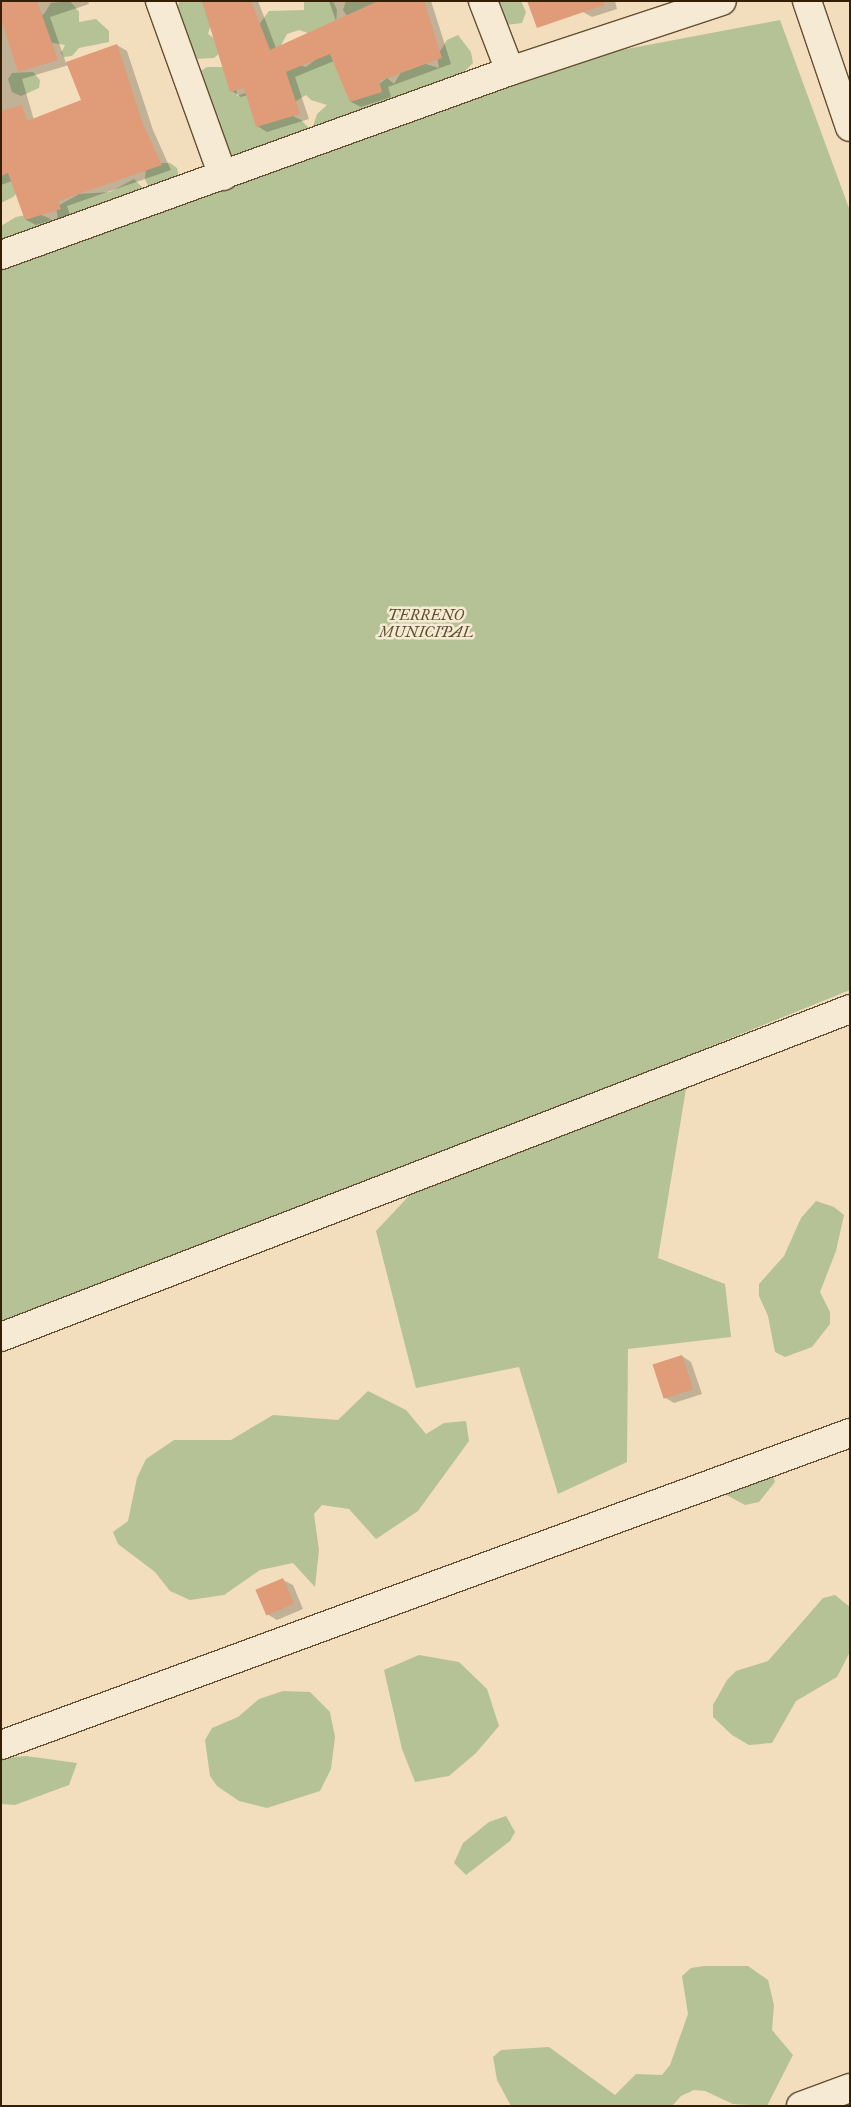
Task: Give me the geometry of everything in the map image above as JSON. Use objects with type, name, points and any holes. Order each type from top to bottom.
[{"type":"street","points":[[160,1],[223,176]]},
{"type":"street","points":[[483,1],[510,71]]},
{"type":"street","points":[[1,255],[510,71],[722,1]]},
{"type":"street","points":[[807,1],[850,127]]},
{"type":"street","points":[[1,1337],[850,1009]]},
{"type":"street","points":[[1,1744],[850,1433]]},
{"type":"street","points":[[801,2106],[850,2088]]},
{"type":"green space","points":[[70,1],[79,12],[79,22],[96,19],[109,31],[109,42],[79,48],[72,56],[64,57],[61,53],[65,45],[47,42],[25,24],[44,14],[51,3]]},
{"type":"green space","points":[[180,1],[218,1],[208,34],[220,42],[222,51],[214,58],[195,59],[174,15]]},
{"type":"green space","points":[[304,1],[333,1],[337,10],[336,24],[311,34],[299,30],[287,34],[279,49],[265,52],[255,30],[269,11],[304,10]]},
{"type":"green space","points":[[346,1],[376,1],[378,6],[351,22],[343,10]]},
{"type":"green space","points":[[489,1],[521,1],[526,12],[522,23],[506,25]]},
{"type":"green space","name":"TERRENO MUNICIPAL","points":[[780,20],[850,211],[850,990],[526,1121],[688,1077],[658,1258],[725,1284],[731,1337],[628,1349],[627,1462],[558,1494],[519,1367],[416,1388],[376,1231],[451,1151],[1,1331],[1,226],[16,217],[36,213],[49,218],[58,228],[66,226],[58,219],[56,207],[79,194],[110,192],[134,179],[145,190],[318,134],[313,126],[317,114],[327,105],[311,100],[306,95],[293,103],[263,78],[297,64],[306,67],[330,48],[375,87],[387,78],[394,84],[405,65],[419,62],[439,68],[437,56],[447,40],[458,35],[471,52],[473,63],[465,71],[471,74],[510,71]]},
{"type":"green space","points":[[207,67],[234,67],[237,96],[245,93],[254,106],[285,112],[301,120],[309,128],[305,137],[235,157],[227,152],[214,128],[219,117],[211,111],[197,73]]},
{"type":"green space","points":[[33,72],[40,80],[39,88],[21,96],[12,92],[8,79],[12,73]]},
{"type":"green space","points":[[5,159],[24,186],[13,197],[1,203],[1,168]]},
{"type":"green space","points":[[155,163],[170,163],[177,168],[179,177],[149,188],[145,179],[146,167]]},
{"type":"green space","points":[[816,1201],[834,1207],[844,1215],[836,1251],[820,1292],[830,1312],[830,1324],[812,1347],[785,1357],[775,1352],[768,1316],[759,1296],[759,1284],[784,1256],[801,1218]]},
{"type":"green space","points":[[368,1391],[406,1410],[426,1434],[444,1423],[466,1421],[469,1441],[418,1511],[376,1539],[349,1509],[322,1505],[314,1514],[319,1550],[315,1587],[293,1563],[260,1570],[224,1595],[190,1600],[170,1591],[155,1572],[118,1544],[113,1532],[128,1521],[137,1478],[146,1459],[174,1440],[231,1440],[273,1415],[338,1420]]},
{"type":"green space","points":[[759,1458],[772,1472],[775,1482],[759,1502],[745,1505],[721,1492],[724,1468],[733,1459]]},
{"type":"green space","points":[[835,1595],[850,1607],[850,1652],[837,1677],[796,1701],[772,1743],[749,1745],[732,1735],[713,1717],[713,1705],[727,1680],[736,1671],[768,1661],[823,1598]]},
{"type":"green space","points":[[419,1655],[459,1662],[487,1689],[499,1726],[476,1753],[449,1776],[415,1782],[402,1749],[384,1670]]},
{"type":"green space","points":[[283,1691],[310,1692],[330,1712],[335,1737],[331,1769],[320,1791],[267,1808],[239,1801],[217,1786],[210,1776],[205,1740],[212,1728],[238,1717],[259,1699]]},
{"type":"green space","points":[[26,1756],[77,1763],[69,1785],[15,1805],[1,1804],[1,1758]]},
{"type":"green space","points":[[506,1816],[515,1832],[510,1841],[466,1875],[454,1863],[463,1843],[489,1822]]},
{"type":"green space","points":[[704,1966],[748,1966],[768,1980],[774,2005],[772,2030],[793,2055],[767,2106],[733,2104],[705,2091],[694,2090],[681,2096],[672,2106],[511,2106],[497,2080],[493,2057],[501,2050],[549,2047],[615,2095],[636,2074],[662,2075],[670,2065],[688,2014],[682,1976],[691,1968]]},
{"type":"building","points":[[1,1],[37,1],[58,60],[18,72],[1,19]]},
{"type":"building","points":[[202,1],[251,1],[270,50],[378,1],[424,1],[442,58],[379,81],[382,92],[350,102],[330,54],[286,72],[300,114],[256,127],[244,88],[230,92]]},
{"type":"building","points":[[527,1],[604,1],[604,5],[537,28]]},
{"type":"building","points":[[117,44],[143,124],[162,165],[58,201],[61,209],[25,220],[8,173],[1,176],[1,111],[22,105],[27,121],[81,100],[66,62]]},
{"type":"building","points":[[682,1355],[693,1389],[664,1399],[653,1365]]},
{"type":"building","points":[[283,1578],[294,1604],[266,1615],[255,1590]]}]
